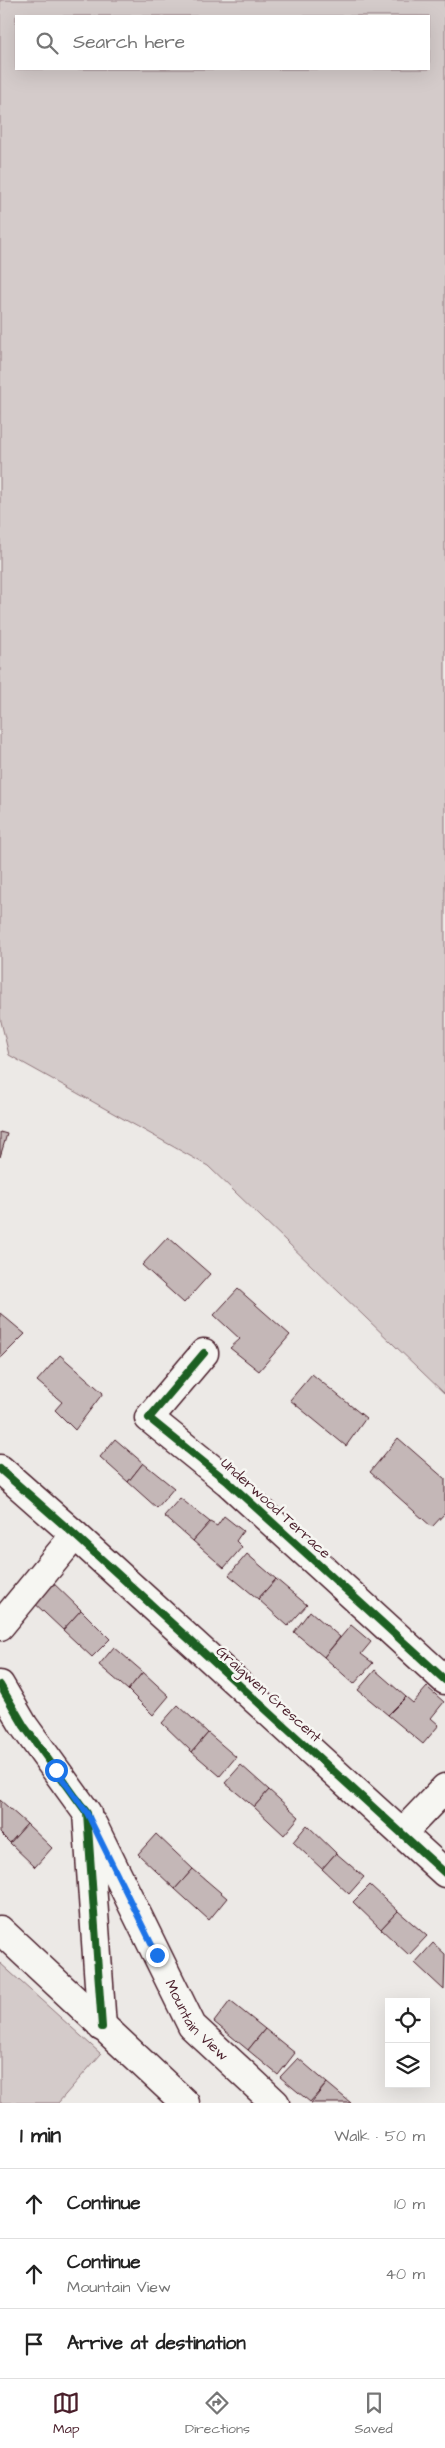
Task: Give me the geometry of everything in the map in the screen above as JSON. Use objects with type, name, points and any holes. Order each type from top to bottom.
[{"type":"street","name":"Underwood Terrace","points":[[204,1353],[149,1418],[228,1482],[445,1680]]},
{"type":"street","name":"Graigwen Crescent","points":[[0,1469],[75,1534],[445,1873]]},
{"type":"street","points":[[0,1626],[75,1534]]},
{"type":"street","name":"Mountain View","points":[[0,1685],[24,1726],[87,1813],[192,2026],[275,2103]]},
{"type":"street","points":[[402,1833],[445,1788]]},
{"type":"street","points":[[87,1813],[102,2026]]},
{"type":"street","points":[[0,1930],[185,2103]]},
{"type":"shaded area","points":[[0,0],[445,0],[445,1394],[208,1166],[9,1055],[0,1017]]},
{"type":"shaded area","points":[[0,1963],[101,2054],[58,2103],[0,2103]]},
{"type":"building","points":[[0,1132],[7,1134],[0,1157]]},
{"type":"building","points":[[168,1237],[210,1274],[184,1303],[142,1265]]},
{"type":"building","points":[[238,1289],[290,1335],[259,1371],[230,1348],[240,1339],[214,1315]]},
{"type":"building","points":[[0,1313],[25,1334],[0,1359]]},
{"type":"building","points":[[60,1355],[103,1393],[75,1430],[55,1410],[62,1402],[37,1381]]},
{"type":"building","points":[[312,1374],[366,1418],[346,1446],[290,1400]]},
{"type":"building","points":[[398,1438],[445,1479],[445,1513],[432,1527],[370,1472]]},
{"type":"building","points":[[115,1439],[143,1463],[128,1482],[100,1457]]},
{"type":"building","points":[[143,1463],[174,1488],[157,1508],[128,1482]]},
{"type":"building","points":[[180,1498],[210,1522],[193,1541],[164,1516]]},
{"type":"building","points":[[224,1516],[243,1531],[236,1541],[242,1547],[224,1568],[193,1541],[210,1522],[217,1526]]},
{"type":"building","points":[[247,1554],[276,1579],[258,1599],[229,1575]]},
{"type":"building","points":[[46,1576],[81,1610],[63,1630],[28,1597]]},
{"type":"building","points":[[276,1579],[307,1605],[288,1626],[258,1599]]},
{"type":"building","points":[[81,1610],[110,1639],[92,1657],[63,1630]]},
{"type":"building","points":[[310,1611],[340,1637],[324,1657],[294,1632]]},
{"type":"building","points":[[351,1625],[371,1642],[361,1654],[373,1663],[354,1684],[324,1657]]},
{"type":"building","points":[[114,1647],[143,1672],[128,1690],[99,1665]]},
{"type":"building","points":[[375,1670],[406,1697],[388,1715],[358,1690]]},
{"type":"building","points":[[143,1672],[169,1696],[153,1715],[128,1690]]},
{"type":"building","points":[[427,1687],[444,1702],[431,1718],[439,1725],[423,1744],[388,1715],[406,1697],[413,1703]]},
{"type":"building","points":[[178,1705],[208,1733],[192,1752],[162,1723]]},
{"type":"building","points":[[208,1733],[236,1757],[220,1776],[192,1752]]},
{"type":"building","points":[[241,1765],[269,1790],[254,1807],[225,1783]]},
{"type":"building","points":[[269,1790],[299,1817],[284,1835],[254,1807]]},
{"type":"building","points":[[0,1800],[27,1824],[10,1843],[0,1833]]},
{"type":"building","points":[[27,1824],[52,1848],[35,1867],[10,1843]]},
{"type":"building","points":[[307,1825],[336,1853],[322,1869],[293,1842]]},
{"type":"building","points":[[156,1834],[193,1869],[175,1889],[138,1854]]},
{"type":"building","points":[[336,1853],[364,1877],[349,1894],[322,1869]]},
{"type":"building","points":[[193,1869],[227,1898],[209,1920],[175,1889]]},
{"type":"building","points":[[370,1885],[398,1911],[381,1929],[353,1902]]},
{"type":"building","points":[[398,1911],[427,1936],[409,1955],[381,1929]]},
{"type":"building","points":[[433,1943],[445,1954],[444,1990],[415,1963]]},
{"type":"building","points":[[230,2001],[265,2029],[248,2050],[214,2022]]},
{"type":"building","points":[[265,2029],[295,2053],[278,2075],[248,2050]]},
{"type":"building","points":[[298,2058],[327,2083],[310,2102],[280,2077]]},
{"type":"building","points":[[327,2083],[351,2103],[311,2103]]},
{"type":"cycle path","points":[[204,1353],[149,1418],[228,1482],[445,1680]]},
{"type":"cycle path","points":[[0,1469],[75,1535],[445,1873]]},
{"type":"cycle path","points":[[0,1685],[24,1726],[87,1813],[102,2027]]},
{"type":"route","points":[[56,1770],[87,1813],[157,1955]]}]
